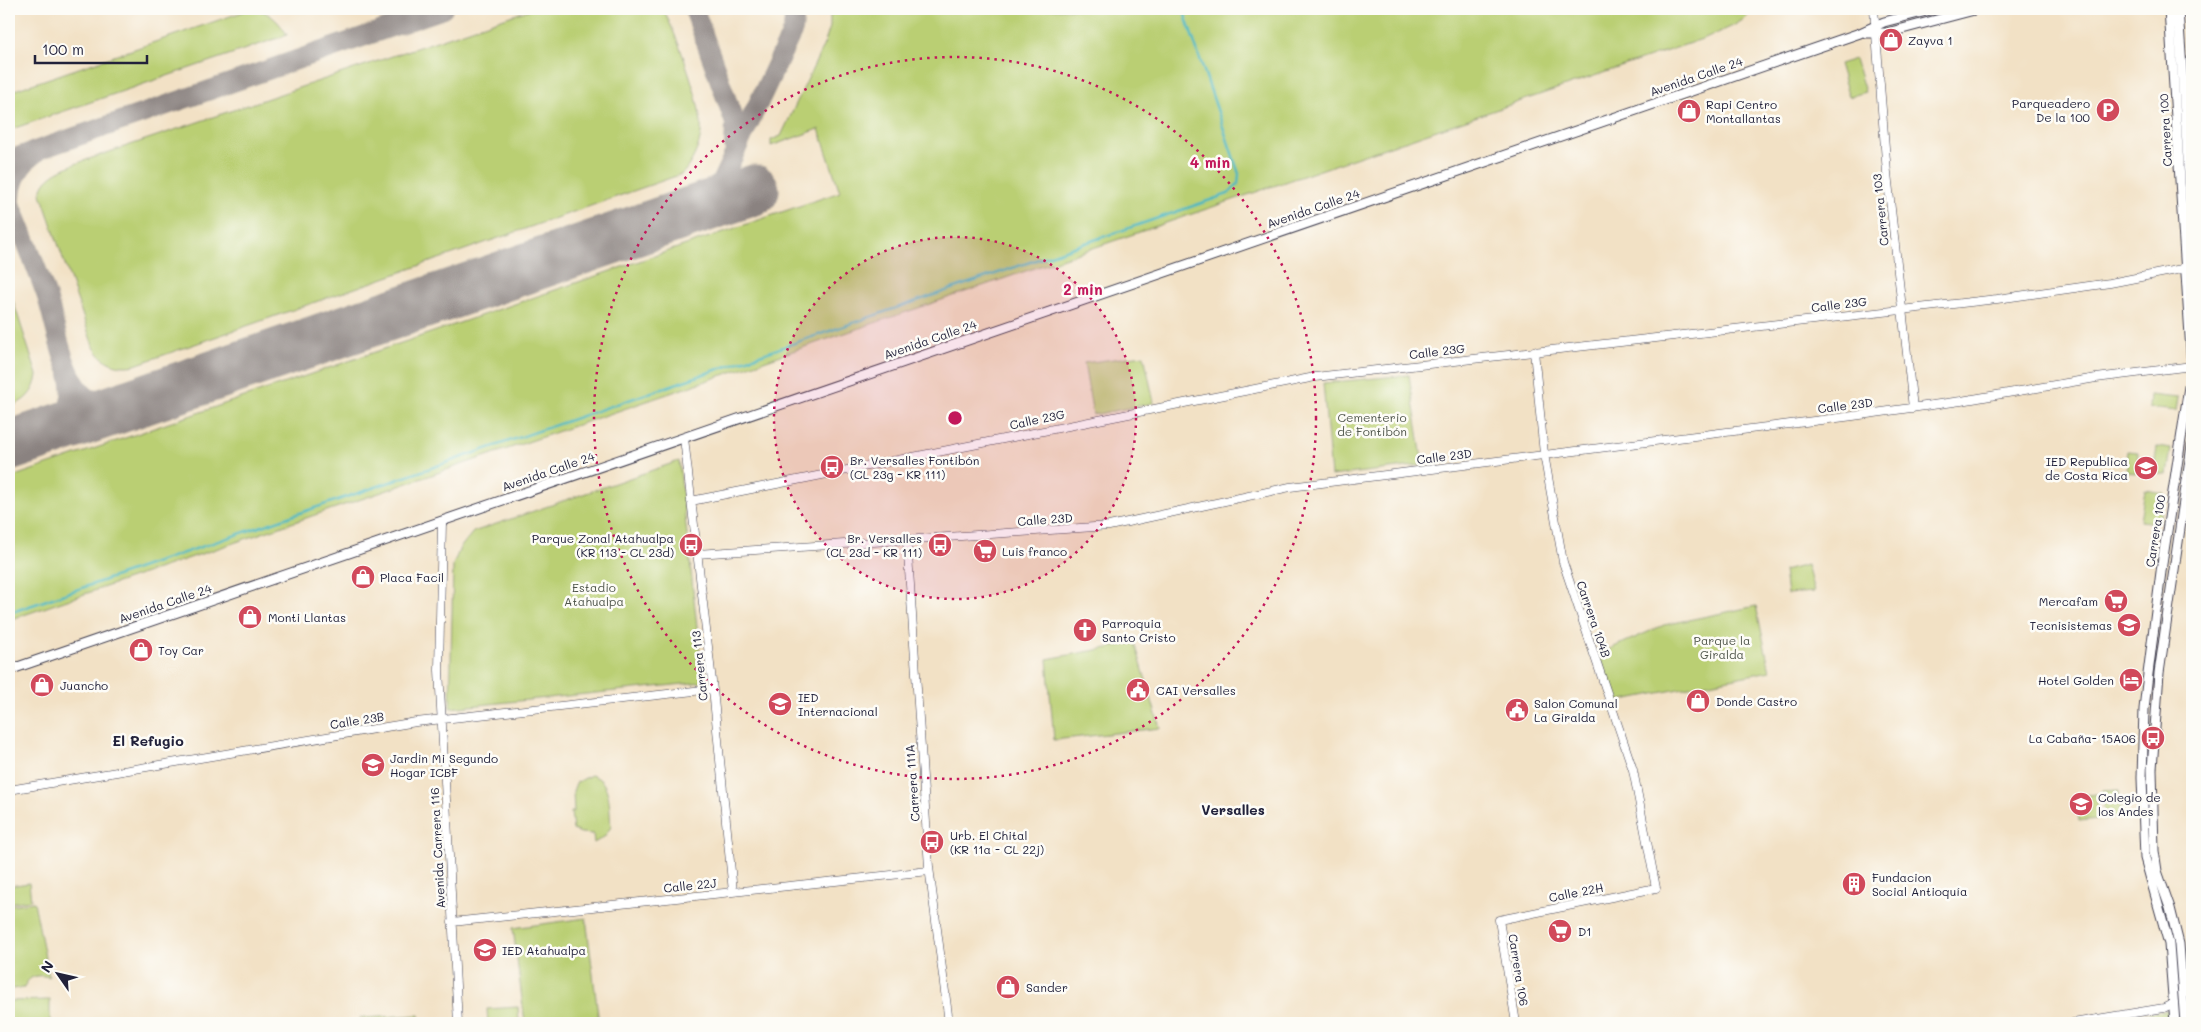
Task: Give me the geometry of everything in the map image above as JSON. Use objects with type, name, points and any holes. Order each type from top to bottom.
[{"type":"main road","name":"Avenida Calle 24","points":[[1876,30],[1884,22],[1934,9]]},
{"type":"main road","name":"Avenida Calle 24","points":[[9,670],[1860,33],[1876,30],[1887,33],[1978,9]]},
{"type":"main road","name":"Carrera 100","points":[[2169,9],[2189,268],[2192,366],[2149,665],[2143,754],[2142,829],[2145,858],[2169,944],[2175,1023]]},
{"type":"main road","name":"Carrera 100","points":[[2178,9],[2192,221]]},
{"type":"main road","name":"Carrera 100","points":[[2185,1023],[2182,966],[2174,923],[2157,871],[2153,827],[2152,769],[2159,673],[2192,446]]},
{"type":"main road","points":[[2182,966],[2190,975]]},
{"type":"main road","points":[[2174,1003],[2192,993]]},
{"type":"street","name":"Carrera 103","points":[[1874,9],[1887,173],[1912,408]]},
{"type":"street","name":"Calle 23G","points":[[691,500],[1315,377],[1902,308],[2006,298],[2110,283],[2189,268]]},
{"type":"street","name":"Carrera 104B","points":[[1534,351],[1544,454],[1563,562],[1633,770],[1656,888]]},
{"type":"street","name":"Calle 23D","points":[[697,554],[1110,526],[1290,487],[1544,454],[1609,448],[1912,408],[2096,378],[2192,366]]},
{"type":"street","name":"Carrera 113","points":[[684,438],[733,892]]},
{"type":"street","name":"Avenida Carrera 116","points":[[442,521],[439,670],[458,1023]]},
{"type":"street","name":"Carrera 111A","points":[[907,540],[929,871],[948,1023]]},
{"type":"street","name":"Calle 23B","points":[[9,790],[250,748],[442,719],[712,689]]},
{"type":"street","name":"Calle 22J","points":[[452,922],[929,871]]},
{"type":"street","name":"Calle 22H","points":[[1500,920],[1656,888]]},
{"type":"street","name":"Carrera 106","points":[[1500,920],[1516,1023]]},
{"type":"street","points":[[2073,1023],[2164,1008],[2174,1003]]},
{"type":"green space","points":[[251,9],[268,14],[281,25],[287,35],[9,130],[9,92]]},
{"type":"green space","points":[[531,9],[663,9],[688,70],[701,121],[701,133],[697,149],[689,166],[682,174],[135,365],[115,365],[99,355],[92,343],[41,194],[46,181],[51,176],[86,160]]},
{"type":"green space","points":[[830,9],[1754,9],[1738,23],[1705,38],[9,620],[9,478],[840,192],[819,129],[771,146],[771,140],[781,136],[825,42],[830,27]]},
{"type":"green space","points":[[1855,59],[1865,92],[1849,97],[1839,64]]},
{"type":"green space","points":[[9,288],[37,375],[34,386],[28,396],[9,407]]},
{"type":"green space","points":[[1144,355],[1154,403],[1093,415],[1084,363]]},
{"type":"green space","name":"Cementerio de Fontibón","points":[[1409,375],[1423,465],[1331,476],[1323,383]]},
{"type":"green space","points":[[2150,395],[2178,398],[2176,411],[2149,408]]},
{"type":"green space","points":[[2157,447],[2171,449],[2167,475],[2153,473]]},
{"type":"green space","points":[[2128,451],[2138,452],[2136,473],[2126,472]]},
{"type":"green space","name":"Estadio Atahualpa","points":[[679,461],[703,682],[450,708],[453,565],[460,548],[473,532]]},
{"type":"green space","points":[[2145,490],[2164,493],[2159,523],[2140,521]]},
{"type":"green space","points":[[1807,565],[1814,592],[1787,594],[1784,571]]},
{"type":"green space","name":"Parque la Giralda","points":[[1756,606],[1770,671],[1613,702],[1598,654],[1664,625]]},
{"type":"green space","points":[[1135,643],[1160,728],[1054,740],[1047,659]]},
{"type":"green space","points":[[591,775],[598,778],[606,789],[611,827],[604,837],[594,843],[593,834],[573,830],[571,812],[574,812],[573,791],[576,783]]},
{"type":"green space","points":[[2119,790],[2121,817],[2104,818],[2102,791]]},
{"type":"green space","points":[[2097,794],[2098,819],[2079,821],[2078,796]]},
{"type":"green space","points":[[29,883],[31,900],[9,903],[9,886]]},
{"type":"green space","points":[[34,902],[49,977],[34,977],[28,981],[24,988],[9,989],[9,905]]},
{"type":"green space","points":[[586,918],[599,1023],[525,1023],[513,928]]},
{"type":"green space","points":[[50,1000],[50,1023],[9,1023],[9,1001]]},
{"type":"green space","points":[[518,1007],[519,1023],[488,1023],[487,1009]]},
{"type":"green space","points":[[2168,1010],[2170,1022],[2091,1023]]},
{"type":"green space","points":[[419,1015],[420,1023],[360,1023],[360,1018]]},
{"type":"waterway","points":[[9,613],[1228,194],[1238,184],[1239,174],[1183,9]]},
{"type":"taxiway","points":[[9,160],[443,9]]},
{"type":"taxiway","points":[[694,9],[735,123],[734,146]]},
{"type":"taxiway","points":[[690,212],[710,199],[720,184],[793,30],[795,9]]},
{"type":"taxiway","points":[[37,152],[25,163],[17,175],[12,188],[11,204],[46,294],[67,367],[79,389],[89,398],[101,403],[127,405]]},
{"type":"taxiway","points":[[46,433],[60,421],[68,408],[71,400],[69,374]]},
{"type":"runway","points":[[9,446],[754,190]]},
{"type":"place","name":"Zayva 1","points":[[1891,40]]},
{"type":"place","name":"Parqueadero De la 100","points":[[2108,110]]},
{"type":"place","name":"Rapi Centro Montallantas","points":[[1689,111]]},
{"type":"place","name":"Br. Versalles Fontibón (CL 23g - KR 111)","points":[[832,467]]},
{"type":"place","name":"IED Republica de Costa Rica","points":[[2146,468]]},
{"type":"place","name":"Parque Zonal Atahualpa (KR 113 - CL 23d)","points":[[691,545]]},
{"type":"place","name":"Br. Versalles (CL 23d - KR 111)","points":[[940,545]]},
{"type":"place","name":"Luis franco","points":[[985,551]]},
{"type":"place","name":"Placa Facil","points":[[363,577]]},
{"type":"place","name":"Mercafam","points":[[2116,601]]},
{"type":"place","name":"Monti Llantas","points":[[250,617]]},
{"type":"place","name":"Tecnisistemas","points":[[2129,625]]},
{"type":"place","name":"Parroquia Santo Cristo","points":[[1085,630]]},
{"type":"place","name":"Toy Car","points":[[141,650]]},
{"type":"place","name":"Hotel Golden","points":[[2131,680]]},
{"type":"place","name":"Juancho","points":[[42,685]]},
{"type":"place","name":"CAI Versalles","points":[[1138,690]]},
{"type":"place","name":"Donde Castro","points":[[1698,701]]},
{"type":"place","name":"IED Internacional","points":[[780,704]]},
{"type":"place","name":"Salon Comunal La Giralda","points":[[1517,710]]},
{"type":"place","name":"La Cabaña- 15A06","points":[[2153,738]]},
{"type":"place","name":"Jardin Mi Segundo Hogar ICBF","points":[[373,765]]},
{"type":"place","name":"Colegio de los Andes","points":[[2081,804]]},
{"type":"place","name":"Urb. El Chital (KR 11a - CL 22j)","points":[[932,842]]},
{"type":"place","name":"Fundacion Social Antioquía","points":[[1854,884]]},
{"type":"place","name":"D1","points":[[1560,931]]},
{"type":"place","name":"IED Atahualpa","points":[[485,950]]},
{"type":"place","name":"Sander","points":[[1008,987]]},
{"type":"district","name":"El Refugio","points":[[148,740]]},
{"type":"district","name":"Versalles","points":[[1233,809]]}]
